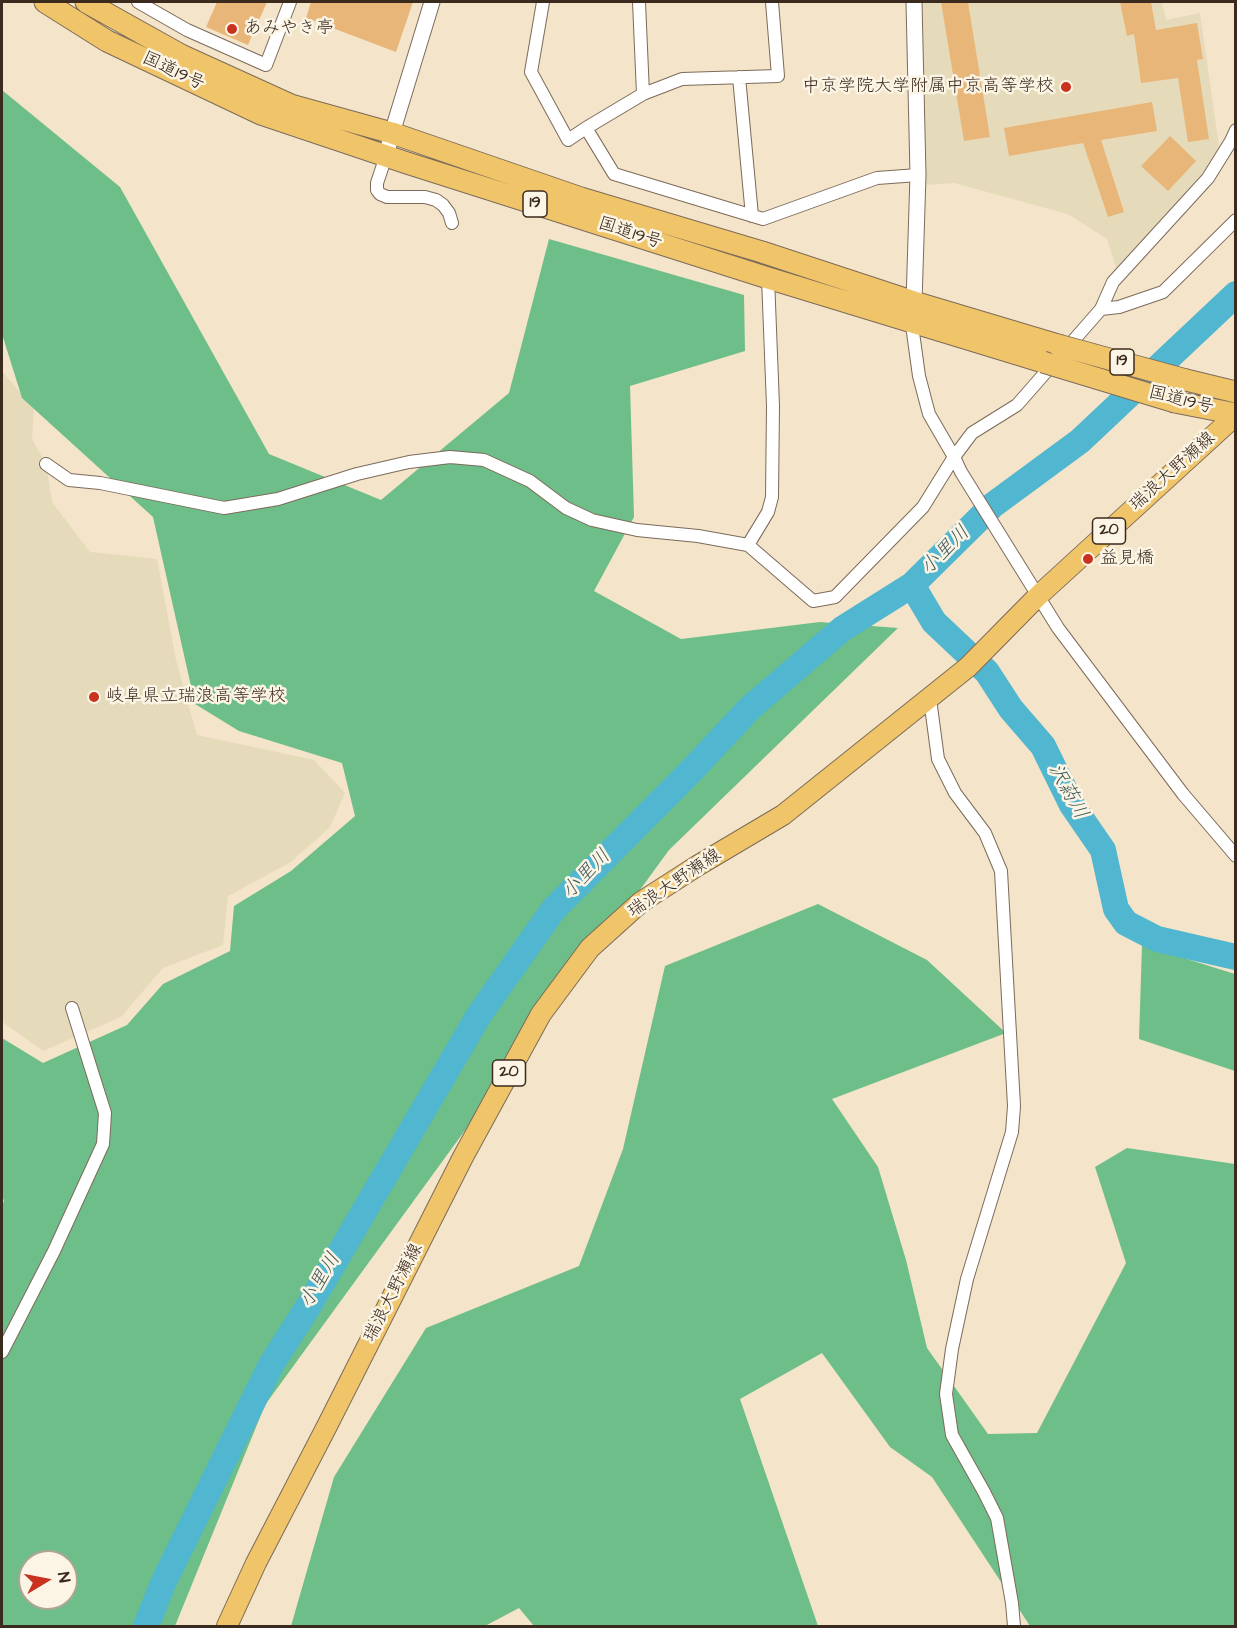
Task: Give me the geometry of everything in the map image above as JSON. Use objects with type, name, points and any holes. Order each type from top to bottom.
[{"type":"highway","name":"国道19号","points":[[45,2],[107,41],[261,114],[386,156],[768,278],[1058,345],[1236,392]]},
{"type":"highway","name":"国道19号","points":[[86,2],[181,55],[291,105],[392,133],[581,198],[762,252],[1043,362],[1175,402],[1236,415]]},
{"type":"main road","name":"瑞浪大野瀬線","points":[[227,1626],[256,1563],[463,1157],[541,1014],[590,948],[641,902],[783,815],[930,699],[968,667],[1039,596],[1236,415]]},
{"type":"street","points":[[138,2],[187,30],[266,65],[290,2]]},
{"type":"street","points":[[432,2],[377,183],[377,190],[387,197],[425,197],[436,200],[449,213],[452,223]]},
{"type":"street","points":[[543,2],[531,72],[568,140],[643,94],[682,79],[778,76],[772,2]]},
{"type":"street","points":[[639,2],[643,94]]},
{"type":"street","points":[[914,2],[918,175],[913,311],[919,376],[929,414],[961,472],[1058,628],[1183,794],[1236,856]]},
{"type":"street","points":[[739,77],[752,216]]},
{"type":"street","points":[[586,128],[614,174],[763,219],[877,178],[918,175]]},
{"type":"street","points":[[46,464],[69,480],[121,487],[224,508],[278,499],[357,474],[409,462],[450,458],[484,460],[530,481],[566,508],[592,520],[637,530],[698,536],[748,545],[813,601],[835,597],[923,507],[972,433],[1017,405],[1101,309],[1113,282],[1208,178],[1236,130]]},
{"type":"street","points":[[1101,309],[1119,307],[1163,292],[1236,220]]},
{"type":"street","points":[[748,545],[768,512],[772,497],[773,406],[768,278]]},
{"type":"street","points":[[930,699],[938,759],[955,793],[985,833],[1001,871],[1014,1106],[1012,1132],[967,1279],[952,1349],[946,1394],[952,1435],[997,1518],[1014,1626]]},
{"type":"street","points":[[2,1352],[54,1251],[103,1144],[105,1113],[72,1008]]},
{"type":"shaded area","name":"中京学院大学附属中京高等学校","points":[[920,2],[1162,2],[1166,20],[1200,13],[1220,153],[1117,270],[1107,239],[1068,214],[954,183],[924,185]]},
{"type":"shaded area","name":"岐阜県立瑞浪高等学校","points":[[2,371],[34,409],[32,439],[46,464],[52,502],[90,552],[157,559],[176,660],[197,735],[314,760],[345,793],[330,827],[291,862],[228,896],[223,945],[163,968],[121,1017],[43,1051],[4,1023],[2,1017]]},
{"type":"green space","points":[[2,90],[120,187],[269,454],[381,500],[509,393],[549,239],[744,295],[745,351],[630,386],[634,517],[594,591],[681,639],[820,622],[898,628],[669,850],[265,1405],[175,1626],[2,1626],[2,1205],[4,1201],[2,1195],[2,1038],[43,1063],[127,1025],[163,984],[230,951],[234,906],[291,871],[355,816],[342,763],[239,731],[195,704],[153,517],[22,398],[2,334]]},
{"type":"green space","points":[[818,904],[927,960],[1006,1033],[832,1099],[878,1167],[906,1260],[927,1348],[988,1434],[1037,1433],[1126,1263],[1095,1167],[1127,1148],[1235,1164],[1235,1626],[1030,1626],[932,1477],[890,1447],[822,1353],[740,1399],[818,1626],[534,1626],[519,1608],[485,1626],[291,1626],[334,1477],[426,1328],[579,1266],[623,1149],[665,966]]},
{"type":"green space","points":[[1142,945],[1235,974],[1235,1071],[1139,1039]]},
{"type":"building","points":[[217,2],[267,2],[248,45],[206,27]]},
{"type":"building","points":[[311,2],[413,2],[396,52],[306,18]]},
{"type":"building","points":[[941,2],[968,2],[990,137],[964,141]]},
{"type":"building","points":[[1120,2],[1151,2],[1156,30],[1197,23],[1203,59],[1197,60],[1209,139],[1188,142],[1178,78],[1141,83],[1134,34],[1127,36]]},
{"type":"building","points":[[1152,102],[1157,131],[1101,140],[1124,212],[1108,217],[1083,143],[1009,156],[1004,128]]},
{"type":"building","points":[[1170,136],[1196,161],[1168,191],[1141,166]]},
{"type":"waterway","name":"小里川","points":[[146,1626],[164,1581],[271,1365],[311,1302],[479,1015],[553,910],[750,708],[842,629],[912,585],[993,505],[1080,441],[1236,294]]},
{"type":"waterway","name":"沢葯川","points":[[912,585],[934,622],[987,672],[1011,709],[1043,746],[1072,805],[1103,850],[1116,909],[1126,923],[1157,939],[1236,957]]},
{"type":"place","name":"あみやき亭","points":[[232,29]]},
{"type":"place","name":"中京学院大学附属中京高等学校","points":[[1066,87]]},
{"type":"place","name":"益見橋","points":[[1088,559]]},
{"type":"place","name":"岐阜県立瑞浪高等学校","points":[[94,697]]}]
